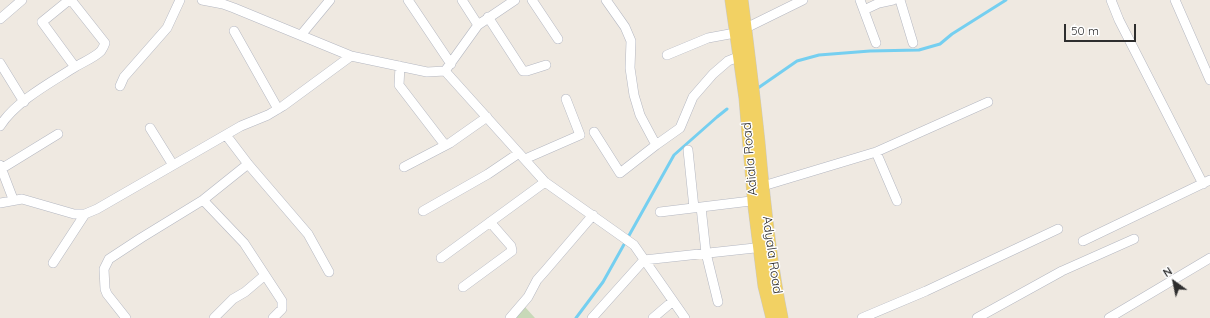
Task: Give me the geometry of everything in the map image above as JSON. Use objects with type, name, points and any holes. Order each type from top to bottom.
[{"type":"main road","name":"Adiala Road","points":[[731,0],[741,31],[738,57],[765,247],[764,286],[772,318]]},
{"type":"main road","name":"Adyala Road","points":[[742,0],[741,31],[763,186],[759,200]]},
{"type":"main road","name":"Adyala Road","points":[[765,247],[782,318]]},
{"type":"street","points":[[0,19],[22,0]]},
{"type":"street","points":[[0,126],[5,118],[24,102],[47,85],[97,54],[104,46],[105,43],[70,0],[42,22],[75,67]]},
{"type":"street","points":[[120,86],[124,77],[167,28],[180,0]]},
{"type":"street","points":[[202,0],[231,3],[350,56],[427,72],[448,68],[478,25],[515,0]]},
{"type":"street","points":[[300,35],[330,0]]},
{"type":"street","points":[[408,0],[448,68],[487,118],[546,182],[634,245],[685,318]]},
{"type":"street","points":[[462,0],[478,25]]},
{"type":"street","points":[[532,0],[558,39]]},
{"type":"street","points":[[606,0],[624,27],[631,41],[630,68],[634,95],[640,115],[656,145]]},
{"type":"street","points":[[668,55],[708,38],[741,31],[803,0]]},
{"type":"street","points":[[860,0],[876,44]]},
{"type":"street","points":[[864,10],[880,3],[893,0]]},
{"type":"street","points":[[900,0],[914,43]]},
{"type":"street","points":[[1083,241],[1206,182],[1118,20],[1111,0]]},
{"type":"street","points":[[1174,0],[1210,80]]},
{"type":"street","points":[[488,18],[523,71],[546,65]]},
{"type":"street","points":[[234,31],[278,109]]},
{"type":"street","points":[[0,203],[22,198],[74,214],[85,214],[97,209],[226,134],[278,109],[350,56]]},
{"type":"street","points":[[594,132],[620,173],[680,128],[693,97],[713,74],[728,61],[738,57]]},
{"type":"street","points":[[0,63],[24,102]]},
{"type":"street","points":[[400,66],[399,85],[445,146]]},
{"type":"street","points":[[423,211],[522,156],[580,135],[566,99]]},
{"type":"street","points":[[763,186],[876,152],[988,102]]},
{"type":"street","points":[[404,168],[445,146],[487,118]]},
{"type":"street","points":[[150,128],[173,165]]},
{"type":"street","points":[[13,199],[1,167],[58,134]]},
{"type":"street","points":[[226,134],[248,164],[308,234],[329,272]]},
{"type":"street","points":[[688,150],[706,253],[718,302]]},
{"type":"street","points":[[876,152],[897,201]]},
{"type":"street","points":[[126,318],[107,294],[104,279],[107,262],[109,259],[203,200],[248,164]]},
{"type":"street","points":[[441,258],[546,182]]},
{"type":"street","points":[[203,200],[244,243],[282,301],[282,309],[273,318]]},
{"type":"street","points":[[660,212],[759,200]]},
{"type":"street","points":[[53,263],[85,214]]},
{"type":"street","points":[[510,318],[528,297],[537,280],[545,270],[593,216]]},
{"type":"street","points":[[463,287],[512,251],[511,246],[490,222]]},
{"type":"street","points":[[862,318],[926,291],[1058,229]]},
{"type":"street","points":[[977,318],[1062,271],[1134,239]]},
{"type":"street","points":[[592,318],[644,260],[765,247]]},
{"type":"street","points":[[1109,318],[1121,315],[1210,258]]},
{"type":"street","points":[[214,318],[233,299],[245,292],[265,275]]},
{"type":"street","points":[[653,318],[673,301]]},
{"type":"green space","points":[[525,307],[535,318],[515,318]]},
{"type":"waterway","points":[[758,88],[797,61],[819,55],[870,51],[919,50],[940,44],[952,34],[1006,0]]},
{"type":"waterway","points":[[576,318],[603,282],[674,155],[727,109]]}]
